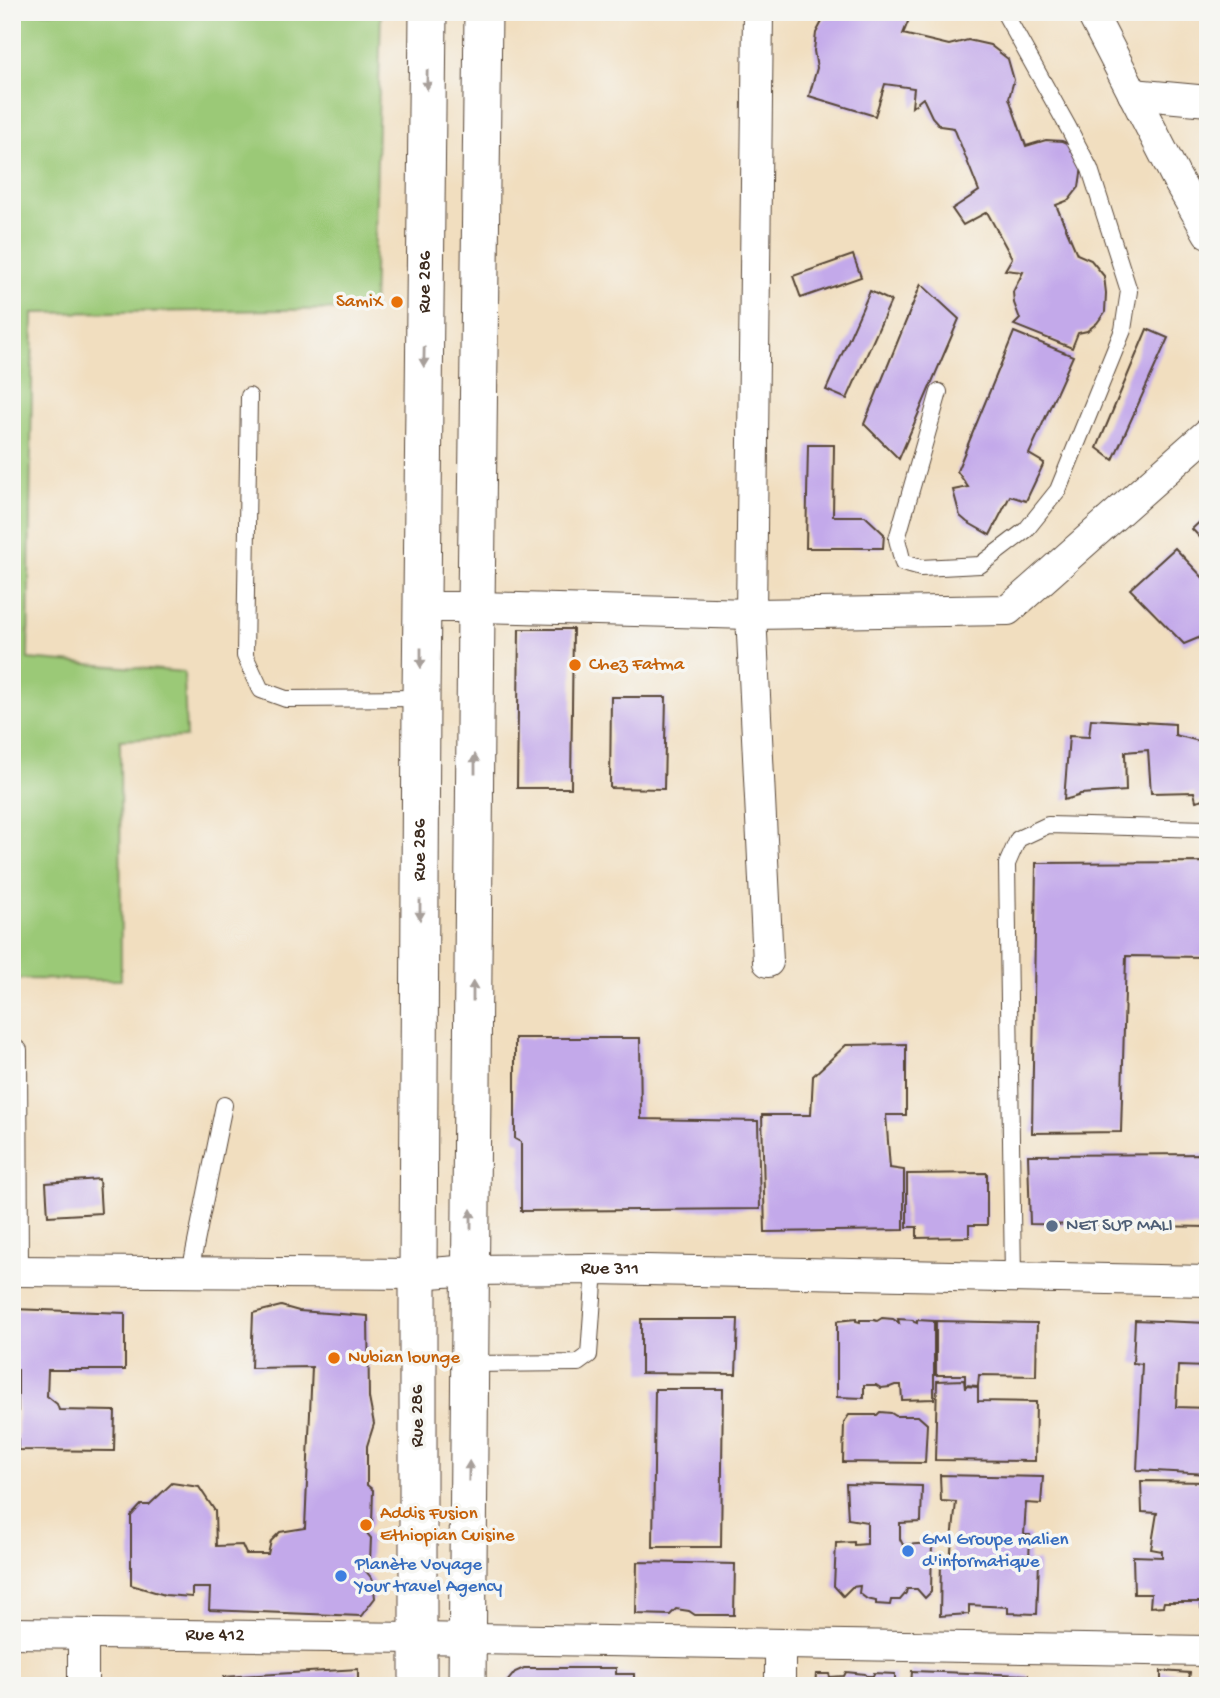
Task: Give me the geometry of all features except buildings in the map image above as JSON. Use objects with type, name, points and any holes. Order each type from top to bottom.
[{"type":"street","name":"Rue 286","points":[[418,1686],[421,698],[428,12]]},
{"type":"street","points":[[467,1686],[483,12]]},
{"type":"street","points":[[758,12],[751,614],[768,962]]},
{"type":"street","points":[[1091,12],[1208,233]]},
{"type":"street","points":[[1133,94],[1208,101]]},
{"type":"street","points":[[422,607],[751,614],[1008,610],[1208,433]]},
{"type":"street","name":"Rue 311","points":[[16,1271],[418,1274],[471,1270],[595,1269],[1208,1281]]},
{"type":"street","name":"Rue 412","points":[[12,1633],[1208,1651]]},
{"type":"street","points":[[83,1634],[83,1686]]},
{"type":"street","points":[[780,1644],[780,1686]]},
{"type":"lane","points":[[939,392],[897,538],[903,563],[921,568],[980,565],[1026,530],[1058,490],[1123,330],[1129,290],[1090,169],[1004,12]]},
{"type":"lane","points":[[249,396],[246,656],[261,690],[286,699],[421,698]]},
{"type":"lane","points":[[1013,1278],[1007,864],[1018,839],[1048,825],[1208,829]]},
{"type":"lane","points":[[12,1045],[19,1050],[16,1271]]},
{"type":"lane","points":[[190,1272],[224,1105]]},
{"type":"lane","points":[[470,1364],[578,1363],[589,1355],[595,1269]]},
{"type":"green space","points":[[12,12],[381,12],[373,309],[33,313],[28,659],[184,672],[186,737],[120,740],[121,980],[12,979]]},
{"type":"place","name":"SamiX","points":[[397,302]]},
{"type":"place","name":"Chez Fatma","points":[[575,665]]},
{"type":"place","name":"NET SUP MALI","points":[[1052,1226]]},
{"type":"place","name":"Nubian lounge","points":[[334,1358]]},
{"type":"place","name":"Addis Fusion Ethiopian Cuisine","points":[[366,1525]]},
{"type":"place","name":"GMI Groupe malien d'informatique","points":[[908,1551]]},
{"type":"place","name":"Planète Voyage Your travel Agency","points":[[341,1576]]}]
